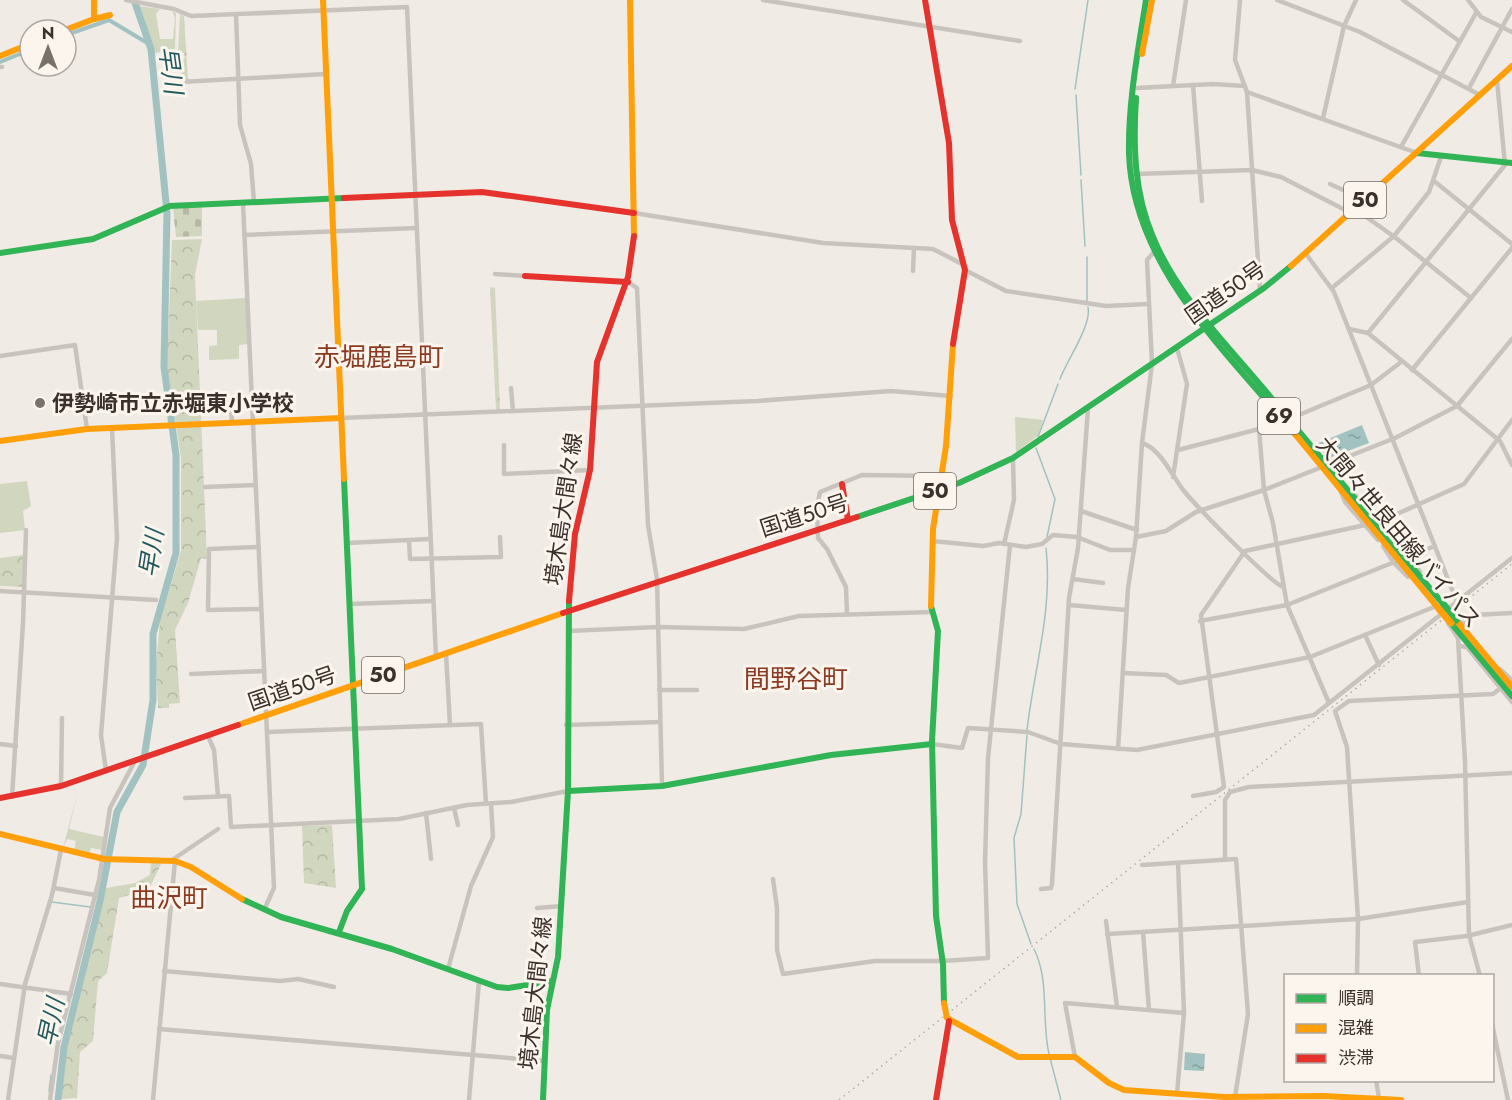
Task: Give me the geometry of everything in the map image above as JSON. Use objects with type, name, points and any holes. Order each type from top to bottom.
[{"type":"main road","points":[[94,0],[94,19]]},
{"type":"main road","points":[[323,0],[362,889],[347,911],[339,932]]},
{"type":"main road","name":"境木島大間々線","points":[[543,1100],[547,1010],[558,957],[568,791],[566,725],[570,561],[590,470],[596,369],[602,345],[628,282],[634,248],[630,0]]},
{"type":"main road","points":[[925,0],[949,143],[952,220],[965,267],[955,320],[951,396],[932,541],[933,612],[938,627],[932,744],[935,785],[937,937],[942,961],[944,1005],[949,1021],[936,1100]]},
{"type":"main road","name":"大間々世良田線バイパス","points":[[1146,0],[1132,88],[1127,146],[1136,205],[1154,252],[1173,285],[1441,609],[1456,621],[1512,681]]},
{"type":"main road","name":"大間々世良田線バイパス","points":[[1152,0],[1137,88],[1134,134],[1136,174],[1141,202],[1159,251],[1208,326]]},
{"type":"main road","points":[[78,25],[110,15]]},
{"type":"main road","points":[[0,56],[18,49]]},
{"type":"main road","name":"国道50号","points":[[0,798],[61,786],[568,612],[985,473],[1014,458],[1260,291],[1306,254],[1512,66]]},
{"type":"main road","points":[[1417,153],[1509,163]]},
{"type":"main road","points":[[0,253],[93,239],[170,206],[487,192],[634,213]]},
{"type":"main road","points":[[525,276],[628,282]]},
{"type":"main road","points":[[0,441],[87,429],[341,418]]},
{"type":"main road","points":[[842,484],[848,520]]},
{"type":"main road","name":"大間々世良田線バイパス","points":[[1456,621],[1512,696]]},
{"type":"main road","points":[[568,791],[662,786],[831,755],[932,744]]},
{"type":"main road","points":[[0,834],[103,859],[174,860],[190,867],[235,897],[264,910],[339,932],[479,981],[504,988],[553,981]]},
{"type":"main road","points":[[949,1021],[1018,1057],[1075,1057],[1109,1083],[1131,1091],[1235,1097],[1399,1100]]},
{"type":"main road","points":[[1131,1091],[1131,1100]]},
{"type":"street","points":[[763,0],[1020,41]]},
{"type":"street","points":[[1173,86],[1186,0]]},
{"type":"street","points":[[1240,0],[1235,60],[1247,92],[1260,291]]},
{"type":"street","points":[[1277,0],[1344,26],[1480,95]]},
{"type":"street","points":[[1323,118],[1344,26],[1356,0]]},
{"type":"street","points":[[1403,0],[1458,41]]},
{"type":"street","points":[[1468,0],[1476,13],[1512,32]]},
{"type":"street","points":[[128,1],[174,9],[188,16],[407,7],[436,657]]},
{"type":"street","points":[[1469,88],[1512,9]]},
{"type":"street","points":[[1401,147],[1458,41],[1476,13]]},
{"type":"street","points":[[236,14],[240,125],[249,153],[254,202]]},
{"type":"street","points":[[180,82],[326,74]]},
{"type":"street","points":[[1368,333],[1469,208],[1509,163],[1497,80]]},
{"type":"street","points":[[1137,88],[1193,85],[1245,86]]},
{"type":"street","points":[[1193,85],[1202,201]]},
{"type":"street","points":[[1247,92],[1417,153]]},
{"type":"street","points":[[1332,288],[1394,236],[1425,199],[1434,181],[1441,157]]},
{"type":"street","points":[[1136,174],[1199,170],[1252,170],[1281,177],[1353,211],[1394,236],[1471,298]]},
{"type":"street","points":[[1412,370],[1512,246],[1434,181]]},
{"type":"street","points":[[1330,184],[1365,200]]},
{"type":"street","points":[[243,202],[274,888],[264,910]]},
{"type":"street","points":[[634,213],[823,243],[935,249],[1006,291],[1106,306],[1148,304]]},
{"type":"street","points":[[244,235],[417,228]]},
{"type":"street","points":[[913,271],[914,248]]},
{"type":"street","points":[[1118,749],[1126,610],[1137,530],[1142,443],[1152,364],[1147,260],[1154,252]]},
{"type":"street","points":[[1306,254],[1332,288],[1457,602]]},
{"type":"street","points":[[495,274],[525,276]]},
{"type":"street","points":[[628,282],[637,288],[648,525],[657,583],[662,786]]},
{"type":"street","points":[[1349,329],[1368,333],[1498,439],[1512,465]]},
{"type":"street","points":[[1136,537],[1166,531],[1202,509],[1264,490],[1392,439],[1457,406],[1512,339]]},
{"type":"street","points":[[0,356],[75,345],[87,429]]},
{"type":"street","points":[[1173,477],[1187,384],[1177,348]]},
{"type":"street","points":[[1178,450],[1259,429],[1285,419],[1371,384],[1401,362]]},
{"type":"street","points":[[511,388],[513,411]]},
{"type":"street","points":[[341,418],[891,391],[951,396]]},
{"type":"street","points":[[231,405],[232,423]]},
{"type":"street","points":[[1041,889],[1052,887],[1069,605],[1079,537],[1088,408]]},
{"type":"street","points":[[1379,522],[1464,484],[1512,420]]},
{"type":"street","points":[[106,771],[101,735],[110,597],[117,538],[112,428]]},
{"type":"street","points":[[1259,429],[1264,490],[1287,605],[1329,703]]},
{"type":"street","points":[[1142,443],[1150,448],[1173,477],[1244,553],[1283,587]]},
{"type":"street","points":[[504,445],[504,474],[590,470]]},
{"type":"street","points":[[1004,544],[1014,500],[1014,458]]},
{"type":"street","points":[[847,614],[846,587],[827,549],[819,540],[817,530],[820,492],[866,475],[942,476]]},
{"type":"street","points":[[206,487],[256,485]]},
{"type":"street","points":[[1343,489],[1358,497],[1408,557],[1441,609],[1395,562],[1342,498],[1343,489]]},
{"type":"street","points":[[1081,511],[1137,530]]},
{"type":"street","points":[[1193,796],[1216,792],[1224,787],[1201,615],[1244,553],[1365,525]]},
{"type":"street","points":[[12,797],[26,530]]},
{"type":"street","points":[[932,541],[1026,547],[1041,545],[1053,535],[1079,537],[1110,550],[1134,550]]},
{"type":"street","points":[[409,540],[410,558],[431,560],[501,556],[500,537]]},
{"type":"street","points":[[347,543],[430,539]]},
{"type":"street","points":[[773,879],[778,958],[783,974],[875,961],[988,958],[985,862],[990,729],[1010,545]]},
{"type":"street","points":[[1408,557],[1435,546]]},
{"type":"street","points":[[259,547],[209,549],[208,610],[261,609]]},
{"type":"street","points":[[1123,673],[1166,675],[1179,683],[1310,657],[1457,602],[1512,558]]},
{"type":"street","points":[[1200,621],[1287,605],[1395,562]]},
{"type":"street","points":[[1073,579],[1103,583]]},
{"type":"street","points":[[0,591],[156,600]]},
{"type":"street","points":[[349,604],[433,601]]},
{"type":"street","points":[[1069,605],[1126,610]]},
{"type":"street","points":[[932,744],[962,748],[966,728],[1029,732],[1061,744],[1137,750],[1314,715],[1379,665],[1441,609]]},
{"type":"street","points":[[568,631],[658,627],[746,628],[799,616],[907,615],[933,612]]},
{"type":"street","points":[[1456,621],[1474,615],[1512,613]]},
{"type":"street","points":[[1456,621],[1460,614],[1448,623],[1458,637],[1466,776],[1469,935],[1480,974]]},
{"type":"street","points":[[1365,635],[1379,665]]},
{"type":"street","points":[[1458,645],[1467,647],[1512,702]]},
{"type":"street","points":[[446,654],[450,725]]},
{"type":"street","points":[[191,674],[264,671]]},
{"type":"street","points":[[1357,974],[1358,919],[1347,747],[1335,711],[1349,701],[1493,694],[1501,688]]},
{"type":"street","points":[[659,690],[697,690]]},
{"type":"street","points":[[61,786],[62,718]]},
{"type":"street","points":[[566,725],[660,722]]},
{"type":"street","points":[[267,732],[481,725],[493,837],[471,886],[448,969]]},
{"type":"street","points":[[208,736],[214,750],[218,796]]},
{"type":"street","points":[[0,744],[16,746]]},
{"type":"street","points":[[50,1100],[58,1043],[95,896],[110,808],[117,791],[136,761]]},
{"type":"street","points":[[1225,860],[1225,800],[1228,794],[1250,787],[1512,773]]},
{"type":"street","points":[[184,798],[229,796],[231,827],[399,819],[454,808],[568,791]]},
{"type":"street","points":[[454,808],[458,825]]},
{"type":"street","points":[[426,813],[431,859]]},
{"type":"street","points":[[153,1100],[174,860],[218,829]]},
{"type":"street","points":[[8,1100],[24,988],[54,888],[61,850]]},
{"type":"street","points":[[1142,865],[1236,859],[1243,926],[1248,1014],[1235,1097]]},
{"type":"street","points":[[1177,1094],[1184,1013],[1178,863]]},
{"type":"street","points":[[54,888],[95,896]]},
{"type":"street","points":[[1107,934],[1358,919],[1468,902]]},
{"type":"street","points":[[537,908],[562,906]]},
{"type":"street","points":[[1106,921],[1117,1007]]},
{"type":"street","points":[[1419,974],[1415,942],[1469,935],[1512,925]]},
{"type":"street","points":[[1143,932],[1149,1010]]},
{"type":"street","points":[[164,971],[280,981],[298,979],[334,987]]},
{"type":"street","points":[[469,1100],[479,981]]},
{"type":"street","points":[[0,984],[71,994]]},
{"type":"street","points":[[1075,1057],[1065,1003],[1184,1013]]},
{"type":"street","points":[[159,1029],[544,1061]]},
{"type":"street","points":[[1494,1034],[1508,1100]]},
{"type":"street","points":[[0,1056],[14,1058]]},
{"type":"street","points":[[1376,1082],[1379,1098]]},
{"type":"green space","points":[[138,6],[160,9],[156,14],[160,39],[173,39],[175,18],[172,11],[176,13],[175,50],[154,53]]},
{"type":"green space","points":[[180,14],[184,16],[188,80],[181,80],[180,63],[185,58],[184,53],[178,52]]},
{"type":"green space","points":[[202,206],[202,236],[176,237],[173,208]]},
{"type":"green space","points":[[202,239],[195,275],[207,559],[201,558],[188,603],[175,630],[180,703],[169,704],[169,708],[158,708],[156,665],[160,621],[181,551],[181,458],[167,366],[172,240]]},
{"type":"green space","points":[[490,287],[495,288],[500,410],[496,410]]},
{"type":"green space","points":[[246,298],[249,344],[239,345],[239,359],[209,360],[209,346],[217,345],[217,330],[198,330],[196,301]]},
{"type":"green space","points":[[1015,417],[1043,420],[1038,436],[1016,452]]},
{"type":"green space","points":[[27,481],[31,506],[23,511],[25,530],[0,533],[0,484]]},
{"type":"green space","points":[[24,555],[22,587],[0,586],[0,558]]},
{"type":"green space","points":[[78,791],[69,829],[104,837],[102,850],[91,848],[89,854],[74,851],[76,841],[67,839],[63,848]]},
{"type":"green space","points":[[332,825],[336,888],[304,883],[302,826]]},
{"type":"green space","points":[[151,862],[162,862],[149,889],[119,898],[107,973],[98,981],[93,1041],[80,1052],[77,1098],[61,1099],[66,1049],[106,888],[135,883],[150,875]]},
{"type":"water","points":[[1362,425],[1369,443],[1332,457],[1326,456],[1316,444]]},
{"type":"water","points":[[1185,1052],[1205,1054],[1204,1071],[1184,1070]]},
{"type":"waterway","name":"早川","points":[[58,1100],[64,1047],[100,901],[117,812],[143,765],[153,700],[153,634],[176,553],[176,455],[164,367],[167,213],[151,49],[134,0]]},
{"type":"waterway","points":[[1075,89],[1088,0]]},
{"type":"waterway","points":[[78,31],[109,20],[149,44]]},
{"type":"waterway","points":[[0,62],[18,55]]},
{"type":"waterway","points":[[1076,95],[1081,175]]},
{"type":"waterway","points":[[1081,180],[1085,246]]},
{"type":"waterway","points":[[1087,257],[1087,301]]},
{"type":"waterway","points":[[1060,379],[1083,333],[1088,307]]},
{"type":"waterway","points":[[1038,437],[1058,384]]},
{"type":"waterway","points":[[1036,448],[1055,499],[1047,537]]},
{"type":"waterway","points":[[1027,730],[1045,617],[1046,548]]},
{"type":"waterway","points":[[1027,735],[1021,814],[1014,838],[1017,904],[1031,944]]},
{"type":"waterway","points":[[52,902],[90,907]]},
{"type":"waterway","points":[[1034,949],[1044,987],[1049,1054]]},
{"type":"waterway","points":[[1050,1058],[1061,1100]]},
{"type":"waterway","points":[[49,1091],[51,1075]]},
{"type":"railway","points":[[839,1100],[1512,564]]},
{"type":"traffic: fast","points":[[1146,0],[1132,96],[1129,154],[1134,195],[1147,234],[1165,271],[1188,306],[1295,434]]},
{"type":"traffic: fast","points":[[1136,98],[1135,151],[1138,186],[1153,237],[1175,278],[1217,334],[1444,605]]},
{"type":"traffic: fast","points":[[1417,153],[1512,163]]},
{"type":"traffic: fast","points":[[0,253],[93,239],[170,206],[344,198]]},
{"type":"traffic: fast","points":[[857,517],[959,483],[1013,458],[1264,288],[1291,266]]},
{"type":"traffic: fast","points":[[339,932],[347,911],[362,889],[344,479]]},
{"type":"traffic: fast","points":[[543,1100],[547,1010],[558,957],[568,791],[569,601]]},
{"type":"traffic: fast","points":[[1444,605],[1456,620]]},
{"type":"traffic: fast","points":[[931,606],[938,631],[932,741],[936,916],[943,964],[944,1003]]},
{"type":"traffic: fast","points":[[1451,623],[1512,696]]},
{"type":"traffic: fast","points":[[568,791],[662,786],[831,755],[932,744]]},
{"type":"traffic: fast","points":[[242,899],[281,917],[392,949],[497,987],[508,988],[553,981]]},
{"type":"traffic: slow","points":[[78,25],[94,19],[94,0]]},
{"type":"traffic: slow","points":[[323,0],[344,479]]},
{"type":"traffic: slow","points":[[630,0],[634,236]]},
{"type":"traffic: slow","points":[[1142,54],[1152,0]]},
{"type":"traffic: slow","points":[[94,19],[110,15]]},
{"type":"traffic: slow","points":[[0,56],[18,49]]},
{"type":"traffic: slow","points":[[1291,266],[1512,66]]},
{"type":"traffic: slow","points":[[931,606],[933,529],[946,446],[953,344]]},
{"type":"traffic: slow","points":[[0,441],[87,429],[341,418]]},
{"type":"traffic: slow","points":[[1295,434],[1439,609]]},
{"type":"traffic: slow","points":[[1439,609],[1451,623]]},
{"type":"traffic: slow","points":[[238,725],[563,613]]},
{"type":"traffic: slow","points":[[1456,620],[1512,687]]},
{"type":"traffic: slow","points":[[0,834],[104,859],[175,861],[191,867],[242,899]]},
{"type":"traffic: slow","points":[[944,1003],[947,1018],[1018,1057],[1075,1057],[1109,1083],[1124,1090],[1224,1097],[1324,1096],[1401,1100]]},
{"type":"traffic: jam","points":[[925,0],[949,143],[952,220],[965,270],[953,344]]},
{"type":"traffic: jam","points":[[344,198],[482,192],[634,213]]},
{"type":"traffic: jam","points":[[569,601],[575,534],[590,470],[597,362],[628,277],[634,236]]},
{"type":"traffic: jam","points":[[525,276],[628,282]]},
{"type":"traffic: jam","points":[[842,484],[848,520]]},
{"type":"traffic: jam","points":[[563,613],[857,517]]},
{"type":"traffic: jam","points":[[0,798],[61,786],[238,725]]},
{"type":"traffic: jam","points":[[936,1100],[949,1021]]},
{"type":"place","name":"伊勢崎市立赤堀東小学校","points":[[40,403]]},
{"type":"district","name":"赤堀鹿島町","points":[[379,357]]},
{"type":"district","name":"間野谷町","points":[[796,679]]},
{"type":"district","name":"曲沢町","points":[[169,898]]}]
